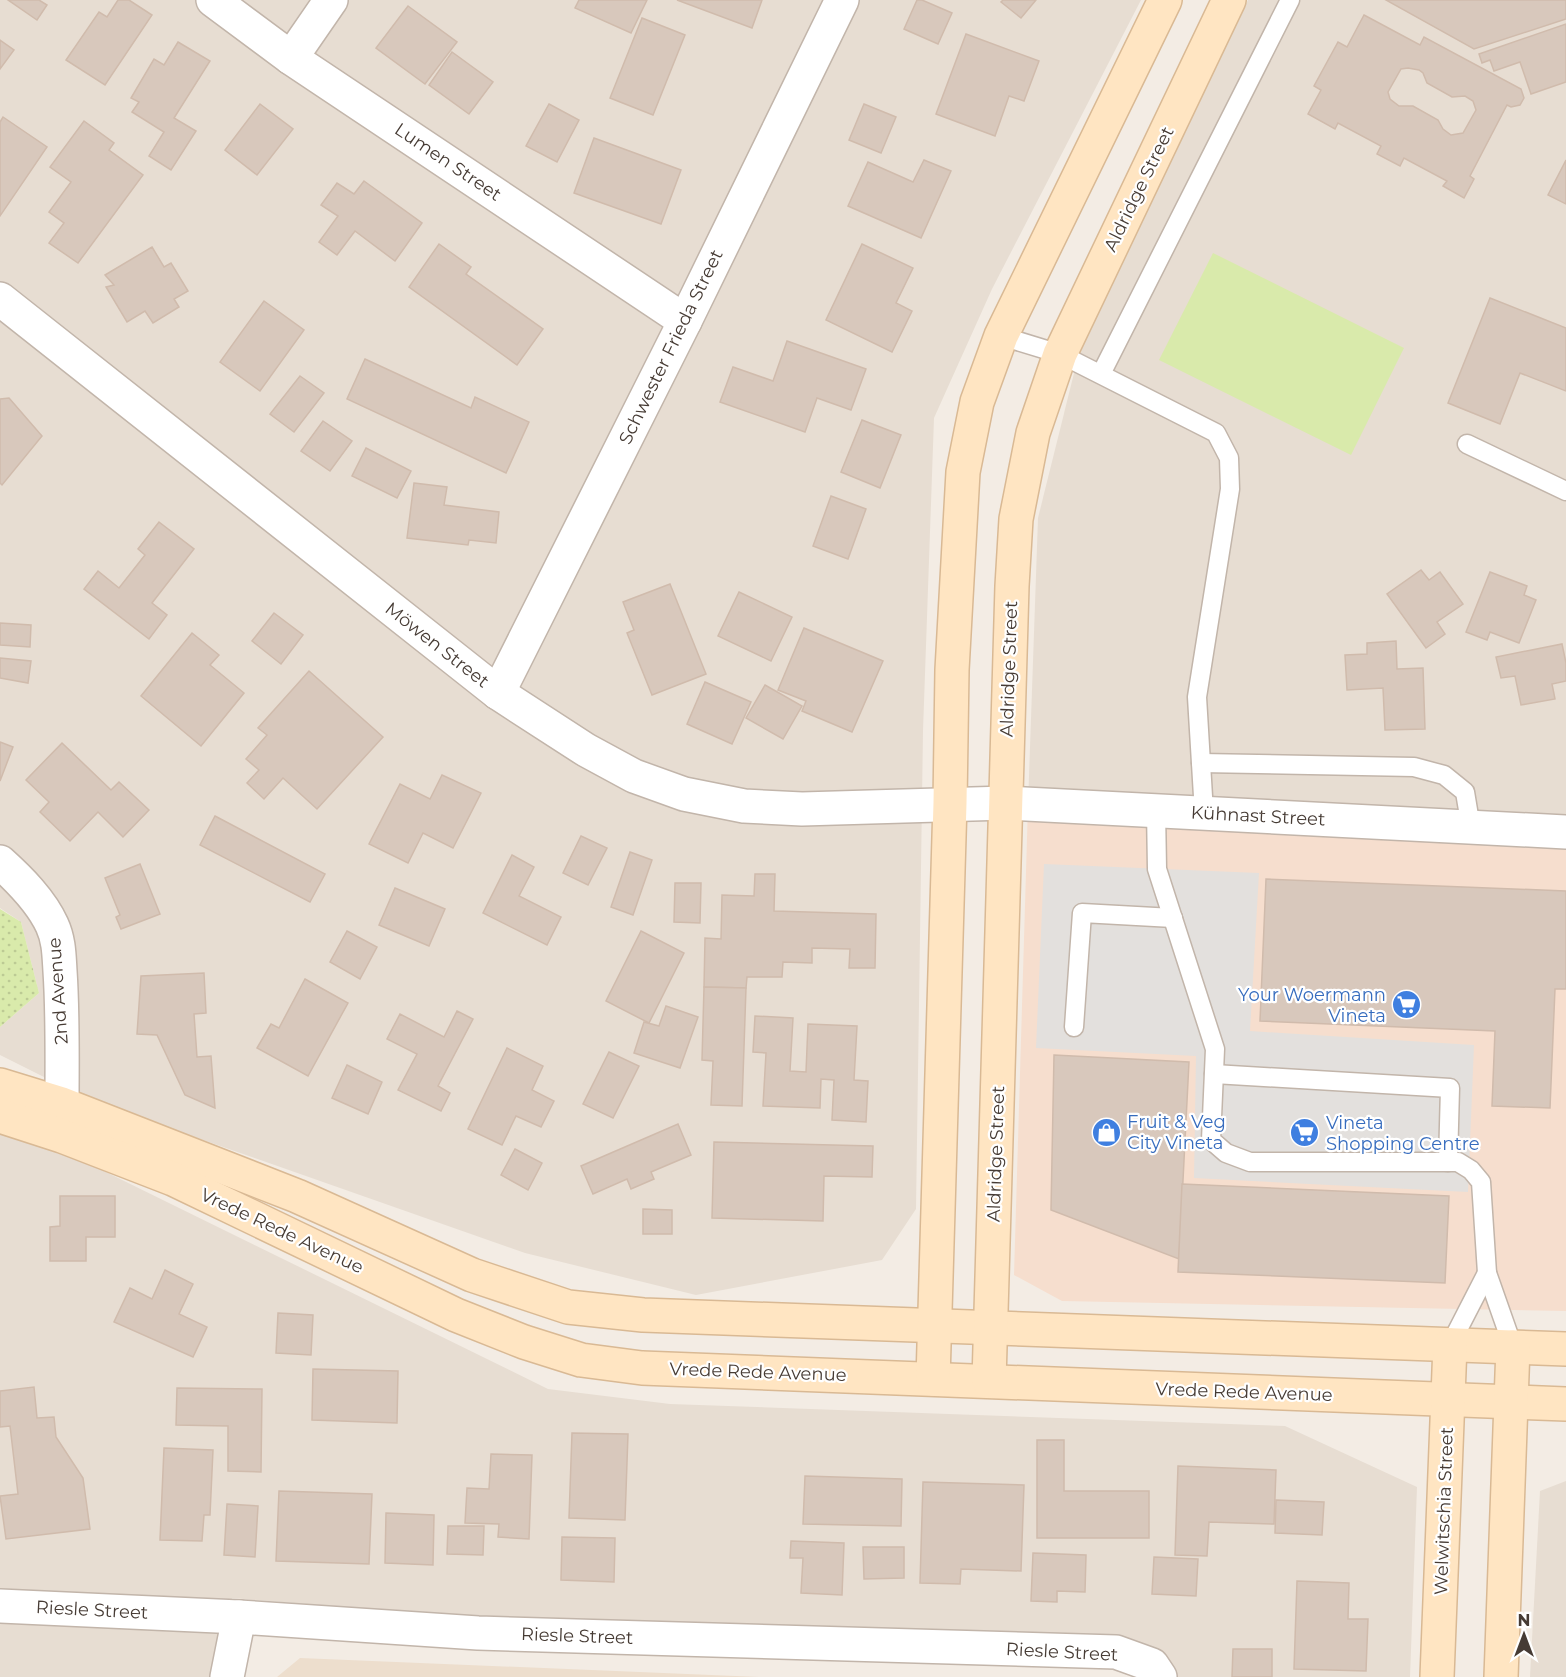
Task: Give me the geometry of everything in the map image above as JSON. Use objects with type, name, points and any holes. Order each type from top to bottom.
[{"type":"street","name":"Lumen Street","points":[[213,0],[291,58],[685,321]]},
{"type":"street","points":[[291,58],[331,0]]},
{"type":"street","name":"Schwester Frieda Street","points":[[498,693],[685,321],[842,0]]},
{"type":"street","points":[[933,1379],[952,670],[963,472],[977,402],[1001,336],[1165,0]]},
{"type":"street","name":"Aldridge Street","points":[[989,1382],[1012,586],[1016,519],[1032,433],[1060,354],[1229,0]]},
{"type":"street","name":"Möwen Street","points":[[0,299],[498,693],[586,750],[634,776],[684,794],[744,806],[802,809],[950,803]]},
{"type":"street","name":"Kühnast Street","points":[[950,803],[1006,803],[1156,810],[1566,832]]},
{"type":"street","name":"2nd Avenue","points":[[0,862],[30,892],[45,912],[58,944],[62,1000],[62,1104]]},
{"type":"street","name":"Vrede Rede Avenue","points":[[0,1085],[62,1104],[297,1196],[472,1275],[568,1307],[643,1315],[1566,1349]]},
{"type":"street","name":"Vrede Rede Avenue","points":[[0,1116],[62,1136],[173,1179],[456,1315],[524,1342],[591,1361],[642,1368],[1566,1404]]},
{"type":"street","points":[[456,1315],[472,1275]]},
{"type":"street","name":"Welwitschia Street","points":[[1437,1677],[1450,1345]]},
{"type":"street","points":[[1501,1677],[1513,1347]]},
{"type":"street","name":"Riesle Street","points":[[0,1606],[239,1617],[478,1633],[1116,1652],[1156,1671]]},
{"type":"street","points":[[227,1677],[239,1617]]},
{"type":"lane","points":[[1101,374],[1290,0]]},
{"type":"lane","points":[[1001,336],[1060,354],[1216,433],[1229,458],[1230,489],[1197,696],[1204,813]]},
{"type":"lane","points":[[1467,444],[1566,491]]},
{"type":"lane","points":[[1201,763],[1414,766],[1444,775],[1465,792],[1471,828]]},
{"type":"lane","points":[[1156,810],[1157,869],[1215,1049],[1211,1140],[1226,1153],[1250,1162],[1458,1162],[1471,1170],[1481,1182],[1487,1274],[1513,1347]]},
{"type":"lane","points":[[1074,1027],[1082,913],[1173,918]]},
{"type":"lane","points":[[1214,1074],[1450,1088],[1448,1162]]},
{"type":"lane","points":[[1450,1345],[1487,1274]]},
{"type":"shaded area","points":[[0,0],[1141,0],[992,289],[934,418],[923,731],[916,1209],[882,1260],[696,1295],[525,1253],[92,1101],[0,1055],[0,1027],[39,993],[21,922],[0,908]]},
{"type":"shaded area","points":[[1248,0],[1566,0],[1566,832],[1028,805],[1038,518],[1080,349]]},
{"type":"shaded area","points":[[1028,805],[1566,832],[1566,1311],[1062,1301],[1014,1275]]},
{"type":"shaded area","points":[[1044,864],[1259,873],[1250,1031],[1474,1045],[1468,1192],[1194,1178],[1196,1056],[1036,1048]]},
{"type":"shaded area","points":[[0,1129],[59,1149],[548,1389],[670,1404],[1285,1426],[1417,1487],[1410,1677],[1170,1677],[1121,1638],[481,1618],[232,1598],[216,1677],[0,1677]]},
{"type":"shaded area","points":[[1566,1481],[1566,1677],[1530,1677],[1540,1491]]},
{"type":"shaded area","points":[[300,1658],[759,1677],[277,1677]]},
{"type":"green space","points":[[1213,253],[1404,348],[1351,455],[1159,360]]},
{"type":"green space","points":[[0,909],[21,922],[39,993],[0,1027]]},
{"type":"building","points":[[8,0],[39,0],[47,5],[37,20]]},
{"type":"building","points":[[118,0],[129,0],[152,15],[105,85],[66,60],[99,12],[107,17]]},
{"type":"building","points":[[579,0],[647,0],[631,33],[575,8]]},
{"type":"building","points":[[677,0],[762,0],[752,28]]},
{"type":"building","points":[[917,0],[952,13],[938,44],[904,29]]},
{"type":"building","points":[[1003,0],[1036,0],[1021,18],[1001,2]]},
{"type":"building","points":[[1386,0],[1566,0],[1566,19],[1474,49]]},
{"type":"building","points":[[408,6],[457,42],[425,84],[376,48]]},
{"type":"building","points":[[1364,15],[1420,45],[1424,37],[1521,89],[1524,98],[1520,105],[1511,107],[1507,105],[1470,176],[1474,179],[1464,198],[1443,186],[1447,181],[1404,158],[1400,166],[1377,154],[1381,146],[1338,123],[1335,129],[1308,114],[1321,90],[1314,86],[1338,42],[1347,47]],"holes":[[[1401,69],[1419,70],[1423,73],[1427,83],[1452,97],[1465,96],[1473,101],[1476,110],[1463,133],[1451,135],[1443,129],[1438,120],[1413,106],[1399,106],[1390,99],[1388,92]]]},
{"type":"building","points":[[642,18],[685,35],[653,115],[610,98]]},
{"type":"building","points":[[1566,24],[1566,82],[1531,94],[1520,62],[1494,71],[1490,60],[1482,63],[1479,54]]},
{"type":"building","points":[[966,34],[1039,61],[1024,101],[1009,96],[995,136],[936,114]]},
{"type":"building","points":[[0,40],[14,50],[0,69]]},
{"type":"building","points":[[178,42],[210,61],[174,118],[196,131],[171,170],[149,156],[164,132],[132,112],[139,102],[131,98],[154,59],[164,65]]},
{"type":"building","points":[[452,52],[493,82],[469,114],[429,85]]},
{"type":"building","points":[[260,104],[293,129],[257,175],[225,150]]},
{"type":"building","points":[[549,104],[579,120],[557,162],[526,146]]},
{"type":"building","points":[[864,104],[896,117],[881,153],[849,140]]},
{"type":"building","points":[[3,117],[47,147],[0,216],[0,122]]},
{"type":"building","points":[[84,121],[114,143],[109,150],[143,175],[78,263],[49,243],[64,223],[49,212],[71,182],[50,167]]},
{"type":"building","points":[[594,138],[681,170],[661,224],[574,193]]},
{"type":"building","points":[[924,160],[951,171],[921,238],[848,206],[868,162],[913,182]]},
{"type":"building","points":[[1566,160],[1566,204],[1548,195]]},
{"type":"building","points":[[364,181],[422,223],[395,261],[355,231],[337,255],[319,242],[338,216],[321,205],[337,183],[354,194]]},
{"type":"building","points":[[439,244],[471,267],[466,274],[543,329],[517,365],[409,287]]},
{"type":"building","points":[[862,244],[913,268],[896,303],[912,311],[892,352],[826,320]]},
{"type":"building","points":[[152,247],[164,267],[171,263],[188,291],[174,299],[179,307],[153,323],[145,311],[127,322],[106,287],[114,285],[105,275]]},
{"type":"building","points":[[1490,298],[1566,328],[1566,391],[1520,373],[1500,424],[1448,403]]},
{"type":"building","points":[[264,301],[304,330],[260,391],[220,362]]},
{"type":"building","points":[[787,341],[866,369],[851,410],[817,398],[805,432],[720,402],[733,367],[773,381]]},
{"type":"building","points":[[365,359],[471,408],[475,397],[529,422],[506,473],[347,399]]},
{"type":"building","points":[[300,376],[324,393],[294,432],[270,414]]},
{"type":"building","points":[[9,398],[42,436],[2,485],[0,483],[0,399]]},
{"type":"building","points":[[862,420],[901,435],[880,488],[841,472]]},
{"type":"building","points":[[323,421],[352,441],[330,471],[301,451]]},
{"type":"building","points":[[366,448],[411,471],[397,498],[352,476]]},
{"type":"building","points":[[414,483],[447,487],[444,505],[499,512],[496,543],[469,540],[468,545],[407,538]]},
{"type":"building","points":[[831,496],[866,509],[848,559],[813,546]]},
{"type":"building","points":[[159,522],[194,549],[152,603],[167,615],[149,639],[84,589],[98,571],[119,588],[145,555],[138,549]]},
{"type":"building","points":[[1421,570],[1429,580],[1440,572],[1463,604],[1437,622],[1445,634],[1426,648],[1387,594]]},
{"type":"building","points":[[1490,572],[1527,586],[1524,595],[1536,600],[1519,643],[1490,632],[1487,640],[1466,632]]},
{"type":"building","points":[[670,584],[706,674],[652,695],[627,633],[634,630],[623,602]]},
{"type":"building","points":[[739,592],[792,617],[771,661],[718,636]]},
{"type":"building","points":[[274,613],[303,635],[281,664],[252,641]]},
{"type":"building","points":[[0,623],[31,625],[30,647],[0,645]]},
{"type":"building","points":[[804,628],[883,661],[852,732],[802,711],[806,701],[778,690]]},
{"type":"building","points":[[192,633],[219,655],[210,665],[244,693],[201,746],[141,696]]},
{"type":"building","points":[[1396,641],[1397,669],[1423,668],[1425,729],[1385,730],[1383,688],[1347,690],[1345,655],[1367,654],[1367,643]]},
{"type":"building","points":[[1562,644],[1566,663],[1566,681],[1552,684],[1555,699],[1521,705],[1515,676],[1501,678],[1496,657]]},
{"type":"building","points":[[0,658],[31,661],[28,683],[0,678]]},
{"type":"building","points":[[309,671],[383,737],[317,809],[283,778],[264,799],[247,783],[259,770],[246,759],[267,735],[258,728]]},
{"type":"building","points":[[705,682],[751,702],[732,744],[687,724]]},
{"type":"building","points":[[765,685],[802,706],[783,739],[746,718]]},
{"type":"building","points":[[0,742],[13,747],[0,781]]},
{"type":"building","points":[[62,743],[111,790],[119,782],[149,810],[123,837],[98,812],[70,841],[40,812],[49,802],[26,780]]},
{"type":"building","points":[[442,775],[481,793],[453,848],[423,833],[408,863],[369,844],[400,784],[430,799]]},
{"type":"building","points":[[215,816],[325,874],[310,902],[200,845]]},
{"type":"building","points":[[581,836],[607,848],[588,885],[563,873]]},
{"type":"building","points":[[630,852],[652,860],[633,915],[611,907]]},
{"type":"building","points":[[512,855],[534,867],[519,896],[561,917],[547,945],[483,913]]},
{"type":"building","points":[[140,864],[160,914],[121,929],[116,917],[120,915],[105,878]]},
{"type":"building","points":[[755,874],[775,874],[774,911],[876,914],[875,968],[849,968],[850,949],[812,948],[812,963],[783,962],[782,977],[747,977],[746,988],[704,987],[705,938],[721,939],[722,895],[754,896]]},
{"type":"building","name":"Your Woermann Vineta","points":[[1266,879],[1566,891],[1566,989],[1555,989],[1550,1108],[1492,1106],[1495,1031],[1260,1021]]},
{"type":"building","points":[[675,883],[701,883],[700,923],[674,922]]},
{"type":"building","points":[[395,888],[445,909],[429,946],[379,925]]},
{"type":"building","points":[[347,931],[377,947],[360,979],[330,962]]},
{"type":"building","points":[[641,931],[684,953],[649,1023],[606,1001]]},
{"type":"building","points":[[204,973],[206,1013],[194,1014],[197,1057],[211,1056],[215,1108],[185,1095],[157,1035],[137,1034],[141,976]]},
{"type":"building","points":[[305,979],[348,1003],[308,1076],[257,1048],[271,1024],[279,1028]]},
{"type":"building","points":[[704,987],[746,988],[742,1106],[711,1105],[713,1061],[702,1060]]},
{"type":"building","points":[[666,1006],[698,1017],[680,1068],[634,1053],[644,1022],[659,1026]]},
{"type":"building","points":[[457,1011],[473,1019],[438,1086],[450,1093],[441,1111],[398,1090],[417,1054],[387,1039],[400,1014],[444,1037]]},
{"type":"building","points":[[755,1016],[793,1018],[790,1071],[806,1072],[808,1024],[857,1026],[854,1080],[868,1081],[866,1122],[832,1120],[834,1080],[821,1079],[820,1108],[763,1106],[766,1053],[753,1052]]},
{"type":"building","points":[[507,1048],[543,1066],[532,1090],[554,1101],[541,1127],[516,1116],[502,1145],[468,1129]]},
{"type":"building","points":[[609,1052],[639,1066],[613,1118],[583,1104]]},
{"type":"building","points":[[1054,1055],[1189,1062],[1179,1259],[1051,1210]]},
{"type":"building","points":[[347,1065],[382,1082],[368,1114],[332,1098]]},
{"type":"building","points":[[678,1124],[691,1155],[651,1172],[654,1179],[631,1189],[627,1179],[593,1194],[581,1166]]},
{"type":"building","points":[[714,1142],[873,1146],[872,1177],[824,1176],[823,1221],[712,1218]]},
{"type":"building","points":[[515,1149],[542,1163],[528,1190],[501,1175]]},
{"type":"building","points":[[1182,1184],[1449,1196],[1445,1283],[1178,1272]]},
{"type":"building","points":[[60,1196],[115,1196],[115,1237],[86,1237],[86,1261],[50,1261],[50,1227],[60,1226]]},
{"type":"building","points":[[643,1209],[672,1210],[672,1234],[643,1234]]},
{"type":"building","points":[[165,1270],[193,1284],[179,1314],[207,1327],[193,1357],[114,1322],[130,1288],[152,1299]]},
{"type":"building","points":[[278,1313],[313,1315],[311,1355],[276,1353]]},
{"type":"building","points":[[313,1369],[398,1371],[397,1423],[312,1420]]},
{"type":"building","points":[[34,1387],[37,1418],[54,1417],[56,1437],[83,1478],[90,1529],[6,1539],[0,1496],[18,1494],[10,1426],[0,1427],[0,1391]]},
{"type":"building","points":[[177,1388],[262,1389],[261,1472],[228,1471],[228,1426],[176,1425]]},
{"type":"building","points":[[572,1433],[628,1434],[625,1520],[569,1518]]},
{"type":"building","points":[[1037,1440],[1064,1440],[1064,1491],[1149,1491],[1149,1538],[1037,1538]]},
{"type":"building","points":[[164,1448],[213,1450],[210,1515],[204,1515],[202,1541],[160,1540]]},
{"type":"building","points":[[491,1454],[532,1455],[529,1539],[498,1537],[499,1524],[465,1523],[467,1488],[489,1489]]},
{"type":"building","points":[[1178,1466],[1276,1470],[1274,1524],[1209,1522],[1207,1556],[1175,1555]]},
{"type":"building","points":[[805,1476],[902,1479],[901,1526],[803,1524]]},
{"type":"building","points":[[923,1482],[1024,1485],[1021,1571],[961,1569],[960,1584],[920,1583]]},
{"type":"building","points":[[279,1491],[372,1494],[369,1564],[276,1561]]},
{"type":"building","points":[[1276,1500],[1324,1502],[1322,1535],[1275,1533]]},
{"type":"building","points":[[227,1504],[258,1506],[255,1557],[224,1555]]},
{"type":"building","points":[[386,1513],[434,1515],[433,1565],[385,1563]]},
{"type":"building","points":[[448,1526],[484,1526],[483,1555],[447,1554]]},
{"type":"building","points":[[562,1537],[615,1538],[614,1582],[561,1580]]},
{"type":"building","points":[[791,1541],[844,1543],[842,1595],[801,1593],[803,1558],[790,1558]]},
{"type":"building","points":[[863,1547],[904,1547],[904,1578],[864,1579]]},
{"type":"building","points":[[1033,1553],[1086,1555],[1085,1592],[1057,1591],[1057,1602],[1031,1601]]},
{"type":"building","points":[[1154,1557],[1198,1559],[1196,1596],[1152,1594]]},
{"type":"building","points":[[1297,1581],[1349,1583],[1348,1619],[1368,1619],[1366,1671],[1294,1669]]},
{"type":"building","points":[[1233,1649],[1272,1649],[1272,1677],[1232,1677]]},
{"type":"place","name":"Your Woermann Vineta","points":[[1407,1005]]},
{"type":"place","name":"Fruit & Veg City Vineta","points":[[1106,1132]]},
{"type":"place","name":"Vineta Shopping Centre","points":[[1305,1133]]}]
